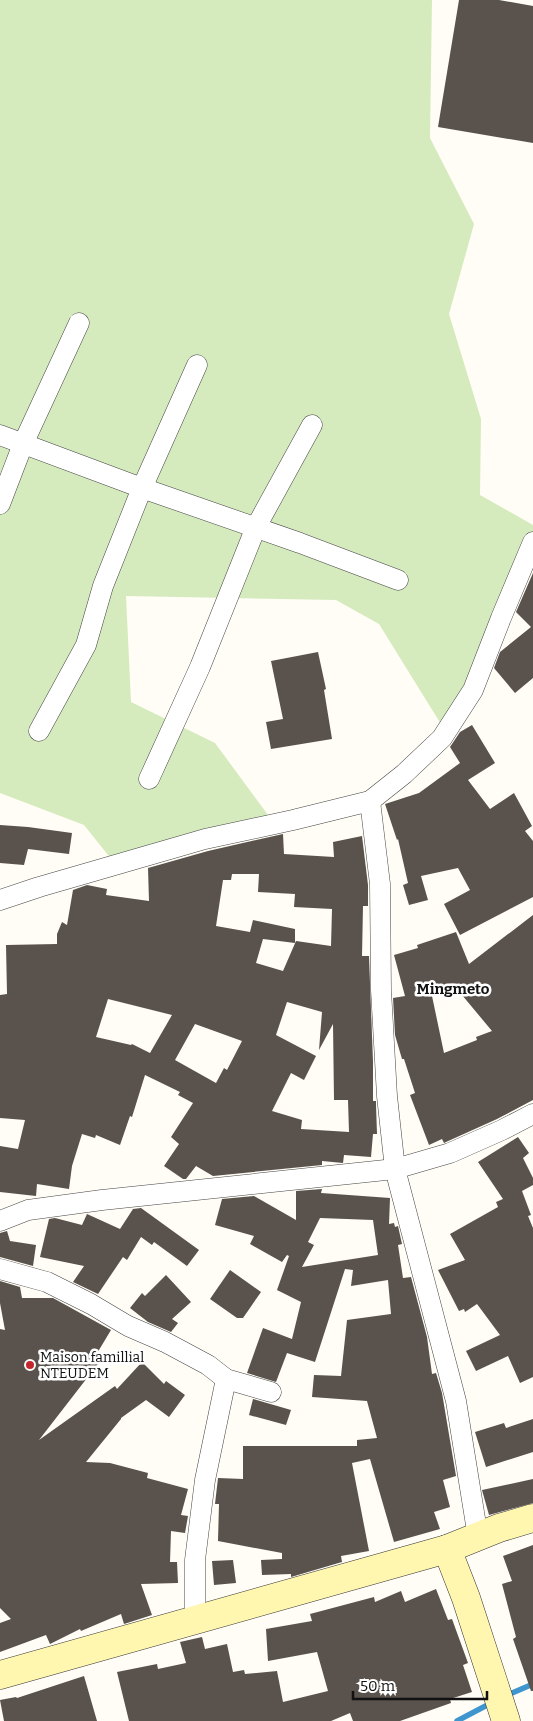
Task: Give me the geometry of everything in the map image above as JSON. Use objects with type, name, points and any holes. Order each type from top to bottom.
[{"type":"street","points":[[0,504],[23,444],[79,322]]},
{"type":"street","points":[[39,731],[86,645],[103,586],[142,488],[197,365]]},
{"type":"street","points":[[149,779],[200,667],[256,527],[312,425]]},
{"type":"street","points":[[0,435],[398,580]]},
{"type":"street","points":[[0,900],[205,839],[370,801],[404,774],[442,738],[473,690],[500,618],[533,542]]},
{"type":"street","points":[[370,801],[380,884],[381,990],[387,1096],[395,1168],[456,1401],[478,1537]]},
{"type":"street","points":[[0,1221],[28,1210],[102,1200],[395,1168],[450,1153],[533,1114]]},
{"type":"street","points":[[0,1270],[47,1282],[91,1304],[128,1326],[165,1342],[208,1365],[226,1379],[271,1392]]},
{"type":"street","points":[[195,1621],[195,1560],[205,1480],[226,1379]]},
{"type":"street","points":[[0,1675],[447,1548],[499,1528],[533,1518]]},
{"type":"street","points":[[447,1548],[466,1598],[501,1705]]},
{"type":"green space","points":[[0,0],[432,0],[430,138],[474,224],[449,314],[481,419],[480,495],[533,525],[533,532],[474,679],[444,729],[379,624],[336,600],[126,596],[131,702],[215,743],[271,819],[112,860],[84,825],[0,793]]},
{"type":"building","points":[[459,0],[499,0],[533,6],[533,143],[438,127]]},
{"type":"building","points":[[533,573],[533,678],[515,693],[494,668],[500,652],[531,627],[516,612]]},
{"type":"building","points":[[318,652],[326,689],[324,690],[332,739],[271,749],[266,722],[283,719],[271,661]]},
{"type":"building","points":[[472,725],[495,763],[468,780],[490,809],[514,793],[532,826],[525,831],[533,841],[533,897],[460,935],[444,904],[470,890],[458,868],[421,876],[428,900],[409,905],[403,885],[408,883],[398,839],[385,804],[419,793],[460,763],[450,747],[460,732]]},
{"type":"building","points":[[0,825],[72,833],[69,854],[28,849],[24,865],[0,863]]},
{"type":"building","points":[[283,834],[284,854],[334,857],[333,842],[362,836],[368,885],[368,906],[363,906],[362,956],[369,956],[373,1101],[376,1101],[377,1134],[373,1134],[371,1157],[344,1155],[343,1163],[322,1161],[322,1165],[213,1176],[196,1166],[186,1179],[183,1179],[164,1166],[179,1144],[171,1137],[193,1103],[178,1095],[180,1092],[145,1075],[132,1117],[130,1116],[120,1145],[96,1135],[95,1138],[82,1134],[72,1166],[69,1189],[37,1184],[36,1196],[0,1192],[0,1146],[18,1149],[25,1120],[0,1118],[0,995],[7,994],[6,945],[57,944],[57,934],[62,922],[67,925],[73,890],[87,885],[107,889],[106,895],[149,901],[148,868],[208,851]],"holes":[[[232,874],[259,874],[258,892],[295,894],[294,907],[332,909],[331,946],[296,941],[283,971],[256,963],[263,939],[295,943],[295,929],[253,920],[250,932],[216,926],[223,880],[231,880]],[[108,999],[172,1015],[150,1053],[132,1044],[96,1037]],[[287,1002],[322,1012],[319,1050],[333,1024],[334,1100],[348,1100],[349,1132],[301,1129],[302,1120],[272,1111],[291,1073],[304,1080],[316,1056],[276,1035]],[[195,1024],[242,1041],[227,1070],[224,1068],[216,1083],[175,1060]]]},
{"type":"building","points":[[533,915],[533,1100],[444,1143],[442,1139],[429,1145],[410,1095],[415,1093],[395,1035],[393,998],[405,996],[394,955],[418,948],[417,945],[456,932],[469,964]],"holes":[[[457,989],[492,1031],[476,1037],[477,1040],[444,1053],[432,996]]]},
{"type":"building","points":[[518,1137],[529,1153],[523,1158],[533,1178],[533,1185],[522,1191],[531,1215],[528,1216],[533,1228],[533,1377],[520,1383],[508,1356],[476,1371],[466,1351],[500,1335],[477,1304],[465,1312],[464,1309],[459,1311],[438,1270],[465,1260],[450,1234],[498,1207],[496,1202],[503,1199],[478,1162]]},
{"type":"building","points":[[322,1189],[321,1193],[390,1198],[389,1224],[394,1223],[395,1227],[398,1226],[402,1244],[398,1245],[403,1278],[411,1277],[427,1337],[432,1374],[436,1373],[442,1393],[456,1476],[443,1480],[450,1507],[434,1512],[440,1529],[394,1542],[370,1459],[352,1463],[369,1551],[341,1556],[342,1562],[291,1577],[291,1574],[262,1575],[261,1560],[282,1559],[282,1553],[218,1541],[219,1504],[215,1504],[218,1478],[243,1479],[243,1446],[357,1446],[357,1440],[377,1438],[367,1401],[312,1397],[314,1375],[341,1376],[347,1320],[391,1314],[388,1280],[351,1286],[353,1270],[345,1269],[315,1362],[287,1353],[276,1382],[247,1373],[263,1328],[292,1339],[301,1302],[277,1290],[289,1256],[287,1255],[282,1262],[250,1244],[254,1236],[215,1225],[222,1199],[254,1196],[296,1220],[296,1191]],"holes":[[[320,1218],[373,1220],[378,1255],[302,1267],[314,1245],[308,1242]]]},
{"type":"building","points":[[141,1208],[199,1250],[187,1266],[154,1242],[152,1245],[141,1237],[127,1260],[123,1257],[98,1294],[73,1282],[84,1266],[40,1257],[49,1219],[55,1218],[82,1225],[87,1214],[120,1229],[133,1209]]},
{"type":"building","points":[[7,1231],[10,1241],[36,1245],[33,1266],[0,1257],[0,1233]]},
{"type":"building","points":[[230,1270],[261,1292],[243,1318],[237,1318],[210,1299]]},
{"type":"building","points":[[166,1275],[191,1302],[172,1319],[178,1323],[171,1332],[148,1322],[130,1308],[142,1293],[145,1296]]},
{"type":"building","points":[[0,1281],[20,1287],[22,1298],[53,1298],[111,1330],[96,1355],[101,1360],[39,1440],[115,1386],[117,1389],[142,1362],[164,1384],[166,1381],[185,1395],[169,1417],[146,1400],[121,1418],[86,1462],[110,1463],[148,1473],[147,1478],[188,1489],[181,1515],[188,1516],[185,1533],[171,1531],[170,1562],[177,1562],[178,1583],[141,1584],[152,1615],[124,1624],[121,1614],[81,1631],[80,1629],[50,1644],[46,1635],[0,1652],[0,1623],[11,1619],[0,1608],[0,1329],[5,1330],[0,1303]]},
{"type":"building","points":[[253,1399],[291,1410],[286,1425],[249,1415]]},
{"type":"building","points":[[533,1419],[533,1452],[486,1467],[475,1432],[504,1423],[506,1428]]},
{"type":"building","points":[[533,1479],[533,1503],[489,1515],[482,1490]]},
{"type":"building","points":[[533,1545],[533,1691],[531,1691],[513,1639],[516,1637],[502,1584],[512,1581],[503,1556]]},
{"type":"building","points":[[233,1560],[236,1583],[214,1585],[212,1561]]},
{"type":"building","points":[[436,1589],[448,1620],[452,1619],[468,1663],[463,1665],[472,1692],[450,1699],[451,1703],[400,1721],[353,1721],[350,1713],[331,1721],[129,1721],[117,1672],[157,1664],[158,1669],[186,1663],[180,1642],[202,1637],[205,1649],[227,1644],[233,1672],[244,1670],[245,1674],[277,1671],[283,1702],[328,1691],[317,1652],[268,1661],[266,1629],[312,1621],[310,1614],[374,1597],[375,1602],[401,1591],[405,1602]]},
{"type":"building","points":[[84,1676],[97,1721],[4,1721],[0,1700],[17,1698]]},
{"type":"waterway","points":[[505,1696],[533,1684]]},
{"type":"waterway","points":[[457,1721],[493,1702]]},
{"type":"place","name":"Maison famillial NTEUDEM","points":[[30,1365]]},
{"type":"district","name":"Mingmeto","points":[[453,989]]}]
